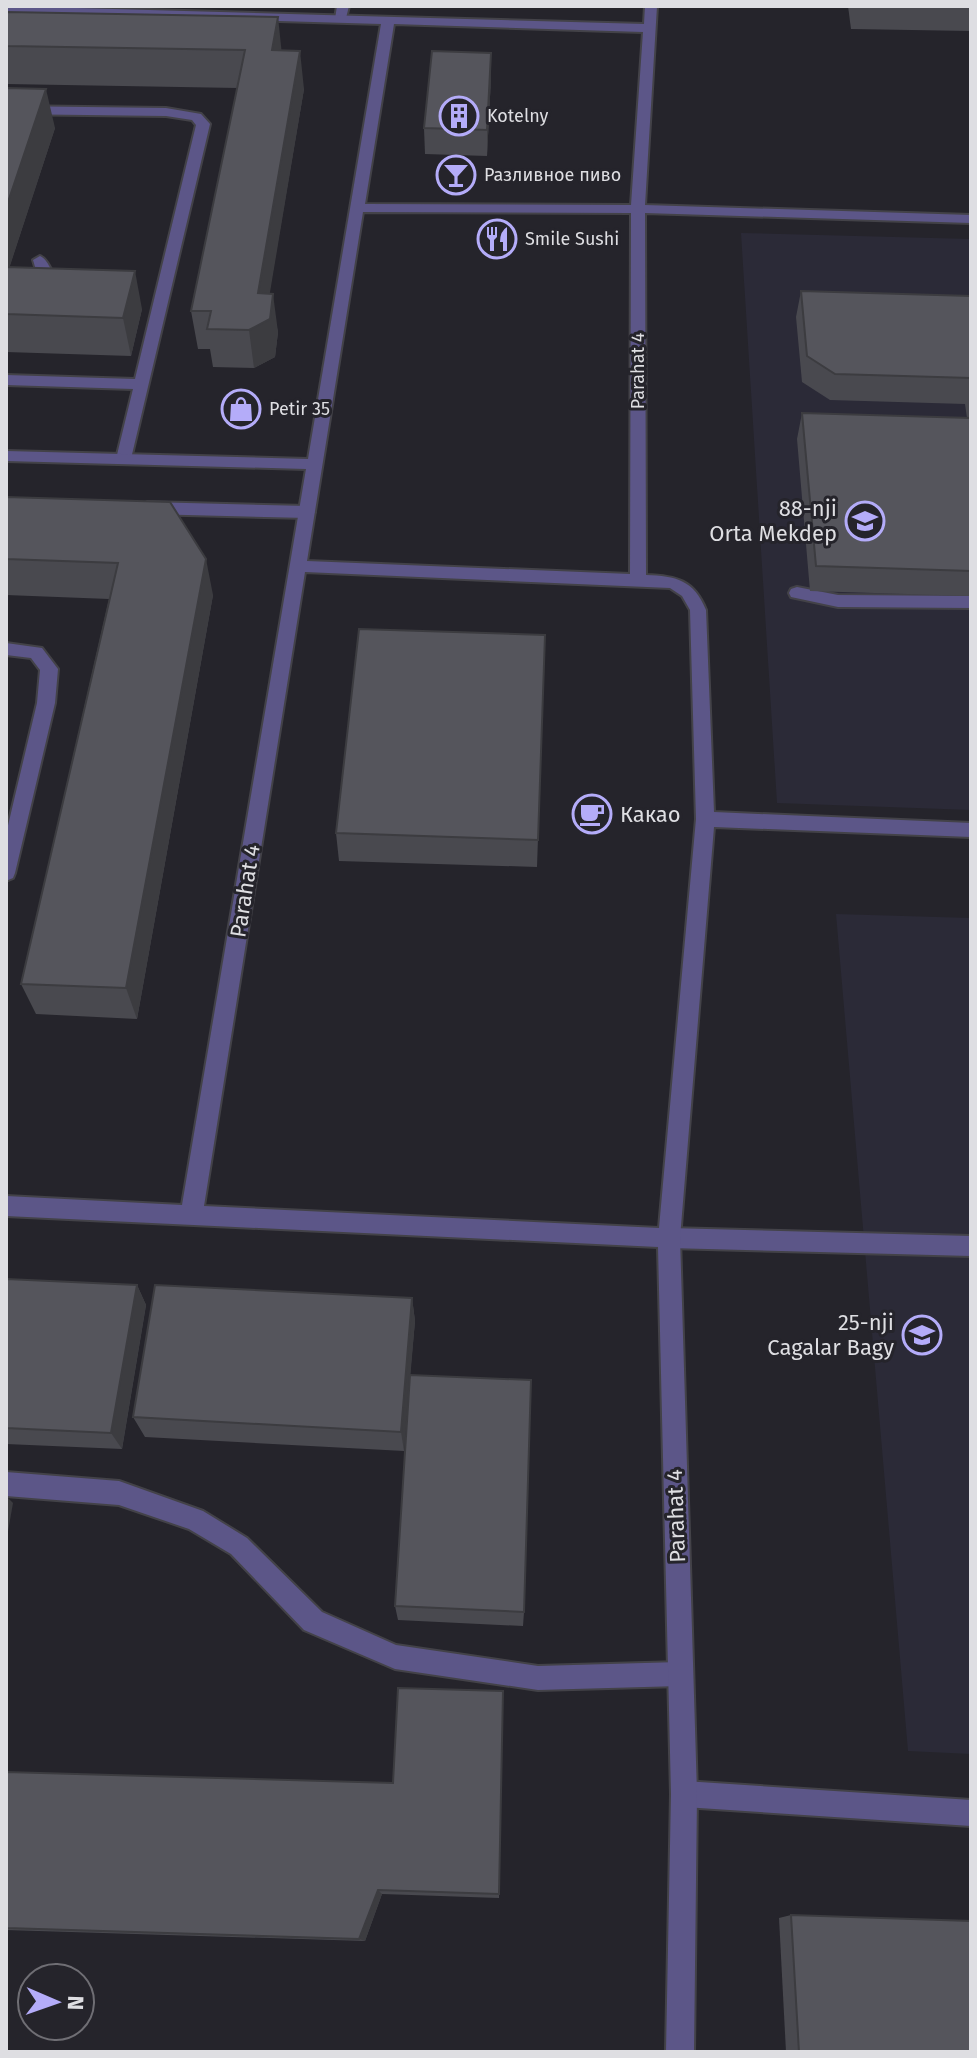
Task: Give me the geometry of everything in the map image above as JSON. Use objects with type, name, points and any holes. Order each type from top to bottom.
[{"type":"street","name":"Parahat 4","points":[[638,581],[638,209],[651,6]]},
{"type":"street","points":[[6,9],[342,13],[388,20],[650,28]]},
{"type":"street","name":"Parahat 4","points":[[191,1217],[388,20]]},
{"type":"street","points":[[6,110],[166,112],[196,117],[203,124],[155,299],[142,384],[124,459]]},
{"type":"street","points":[[357,208],[638,209],[971,219]]},
{"type":"street","points":[[40,260],[49,286],[73,296]]},
{"type":"street","points":[[6,380],[142,384]]},
{"type":"street","points":[[6,456],[315,464]]},
{"type":"street","points":[[133,507],[307,512]]},
{"type":"street","name":"Parahat 4","points":[[298,566],[671,582],[683,586],[692,594],[698,610],[705,819],[669,1238],[684,1794],[680,2052]]},
{"type":"street","points":[[797,593],[838,601],[971,602]]},
{"type":"street","points":[[6,649],[36,652],[49,669],[46,703],[6,873]]},
{"type":"street","points":[[705,819],[971,830]]},
{"type":"street","points":[[6,1206],[669,1238],[971,1246]]},
{"type":"street","points":[[6,1484],[119,1493],[195,1519],[239,1546],[313,1621],[395,1657],[538,1678],[680,1674]]},
{"type":"street","points":[[684,1794],[971,1813]]},
{"type":"shaded area","name":"88-nji Orta Mekdep","points":[[741,233],[971,239],[971,810],[777,803]]},
{"type":"shaded area","name":"25-nji Cagalar Bagy","points":[[836,914],[971,918],[971,1754],[908,1751]]},
{"type":"building","points":[[6,12],[278,17],[272,50],[300,51],[258,293],[273,294],[270,319],[249,330],[207,329],[211,311],[191,311],[245,50],[6,46]]},
{"type":"building","name":"Kotelny","points":[[432,51],[491,53],[487,130],[424,128]]},
{"type":"building","points":[[6,88],[46,89],[6,208]]},
{"type":"building","points":[[6,267],[135,271],[123,318],[6,314]]},
{"type":"building","points":[[801,291],[971,296],[971,378],[835,374],[807,356]]},
{"type":"building","points":[[802,413],[971,418],[971,571],[816,566]]},
{"type":"building","points":[[6,497],[170,502],[206,559],[126,988],[21,984],[118,563],[6,559]]},
{"type":"building","points":[[359,629],[545,635],[538,840],[336,833]]},
{"type":"building","points":[[6,1279],[137,1285],[111,1433],[6,1428]]},
{"type":"building","points":[[155,1285],[412,1298],[401,1432],[133,1417]]},
{"type":"building","points":[[410,1375],[531,1380],[524,1612],[395,1606]]},
{"type":"building","points":[[398,1688],[503,1691],[499,1894],[378,1890],[359,1939],[6,1928],[6,1772],[393,1783]]},
{"type":"building","points":[[791,1915],[971,1921],[971,2052],[799,2052]]},
{"type":"place","name":"Kotelny","points":[[459,116]]},
{"type":"place","name":"Разливное пиво","points":[[456,175]]},
{"type":"place","name":"Smile Sushi","points":[[497,239]]},
{"type":"place","name":"Petir 35","points":[[241,409]]},
{"type":"place","name":"88-nji Orta Mekdep","points":[[865,521]]},
{"type":"place","name":"Какао","points":[[592,814]]},
{"type":"place","name":"25-nji Cagalar Bagy","points":[[922,1335]]}]
